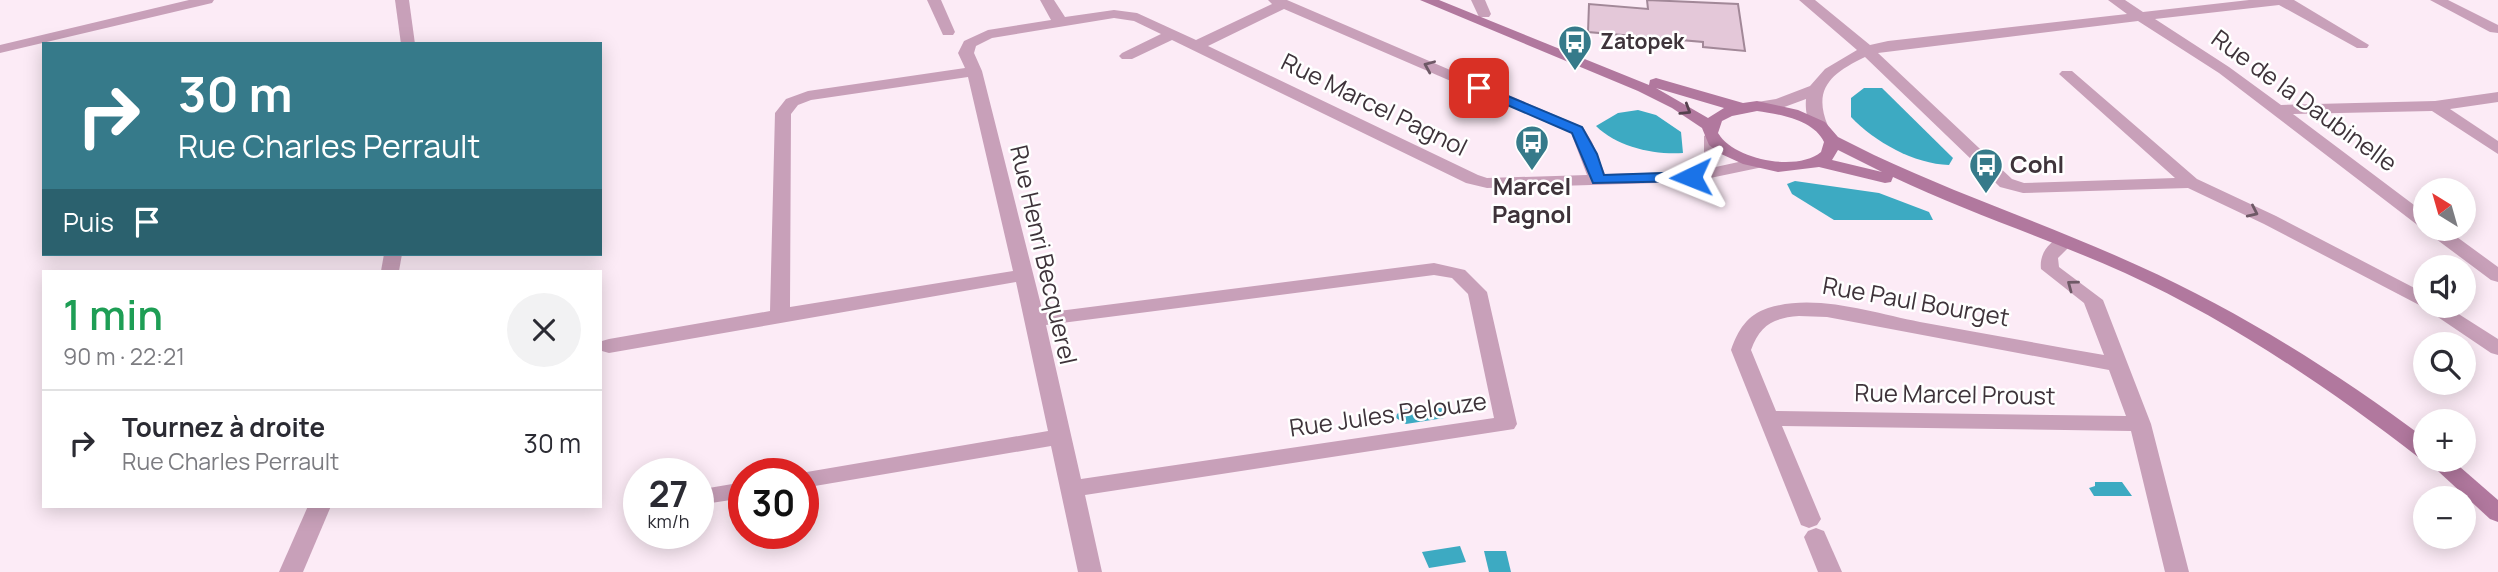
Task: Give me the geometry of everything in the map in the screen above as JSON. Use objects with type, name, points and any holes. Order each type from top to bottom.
[{"type":"main road","points":[[1427,0],[1644,88],[1678,105],[1711,131],[1729,152],[1757,163],[1790,167],[1818,162],[1938,192]]},
{"type":"main road","points":[[1449,0],[1481,7],[1653,82],[1739,107]]},
{"type":"main road","points":[[1711,131],[1714,117],[1739,107],[1757,106],[1792,112],[1825,133],[1938,192],[2174,289],[2248,328],[2321,375],[2413,442]]},
{"type":"main road","points":[[1818,162],[1831,149],[1825,133]]},
{"type":"main road","points":[[2451,472],[2498,513]]},
{"type":"street","points":[[0,49],[207,0]]},
{"type":"street","points":[[402,0],[408,42]]},
{"type":"street","points":[[934,0],[948,32]]},
{"type":"street","points":[[1046,0],[1060,22]]},
{"type":"street","points":[[1806,0],[1866,50],[2006,183],[2024,188],[2191,183]]},
{"type":"street","name":"Rue de la Daubinelle","points":[[2115,0],[2279,110],[2413,213]]},
{"type":"street","points":[[1757,106],[1779,104],[1814,90],[1836,68],[1866,50],[1901,43],[2287,0]]},
{"type":"street","points":[[2437,0],[2495,29]]},
{"type":"street","points":[[2282,1],[2362,45]]},
{"type":"street","points":[[1195,46],[1279,2],[1577,130],[1590,154],[1598,180]]},
{"type":"street","name":"Rue Marcel Pagnol","points":[[1060,22],[1114,14],[1136,17],[1472,179],[1487,183],[1691,177],[1757,163]]},
{"type":"street","name":"Rue Henri Becquerel","points":[[1060,22],[977,38],[969,44],[966,53],[974,71],[1035,320],[1090,572]]},
{"type":"street","points":[[1127,56],[1171,35]]},
{"type":"street","points":[[780,315],[783,113],[792,102],[808,96],[974,71]]},
{"type":"street","points":[[2067,74],[2191,183],[2270,220],[2413,295]]},
{"type":"street","points":[[1814,90],[1812,113],[1825,133]]},
{"type":"street","points":[[2279,110],[2435,106],[2498,97]]},
{"type":"street","points":[[2435,106],[2498,149]]},
{"type":"street","points":[[1691,177],[1712,157],[1711,131]]},
{"type":"street","points":[[2065,242],[2049,257],[2050,269],[2093,300],[2140,424],[2177,572]]},
{"type":"street","points":[[2452,242],[2498,276]]},
{"type":"street","name":"Rue Jules Pelouze","points":[[1035,320],[1434,269],[1458,274],[1477,292],[1506,424],[1071,488]]},
{"type":"street","points":[[609,346],[1024,275]]},
{"type":"street","name":"Rue Paul Bourget","points":[[1830,572],[1741,350],[1745,331],[1764,317],[1792,309],[1827,311],[2116,364]]},
{"type":"street","points":[[2451,318],[2498,348]]},
{"type":"street","name":"Rue Marcel Proust","points":[[1770,418],[2140,424]]},
{"type":"street","points":[[819,477],[1060,438]]},
{"type":"street","points":[[290,572],[318,508]]},
{"type":"water","points":[[1864,88],[1882,88],[1953,158],[1949,165],[1922,161],[1896,150],[1851,117],[1851,98]]},
{"type":"water","points":[[1638,110],[1656,115],[1681,132],[1683,153],[1660,153],[1636,148],[1614,139],[1596,126],[1618,113]]},
{"type":"water","points":[[1795,181],[1879,193],[1929,212],[1933,220],[1834,220],[1792,194],[1787,184]]},
{"type":"water","points":[[1442,408],[1444,418],[1406,424],[1396,418],[1404,409]]},
{"type":"water","points":[[2095,482],[2122,482],[2132,496],[2094,496],[2089,488],[2095,486]]},
{"type":"water","points":[[1460,546],[1466,562],[1429,568],[1422,552]]},
{"type":"water","points":[[1484,551],[1506,551],[1511,572],[1489,572]]},
{"type":"building","points":[[1647,0],[1738,4],[1745,51],[1703,47],[1703,42],[1588,32],[1589,4],[1648,9]]},
{"type":"place","name":"Zatopek","points":[[1575,72]]},
{"type":"place","name":"Marcel Pagnol","points":[[1532,172]]},
{"type":"place","name":"Cohl","points":[[1986,195]]},
{"type":"route","points":[[1479,88],[1577,130],[1590,154],[1598,180],[1691,177]]}]
